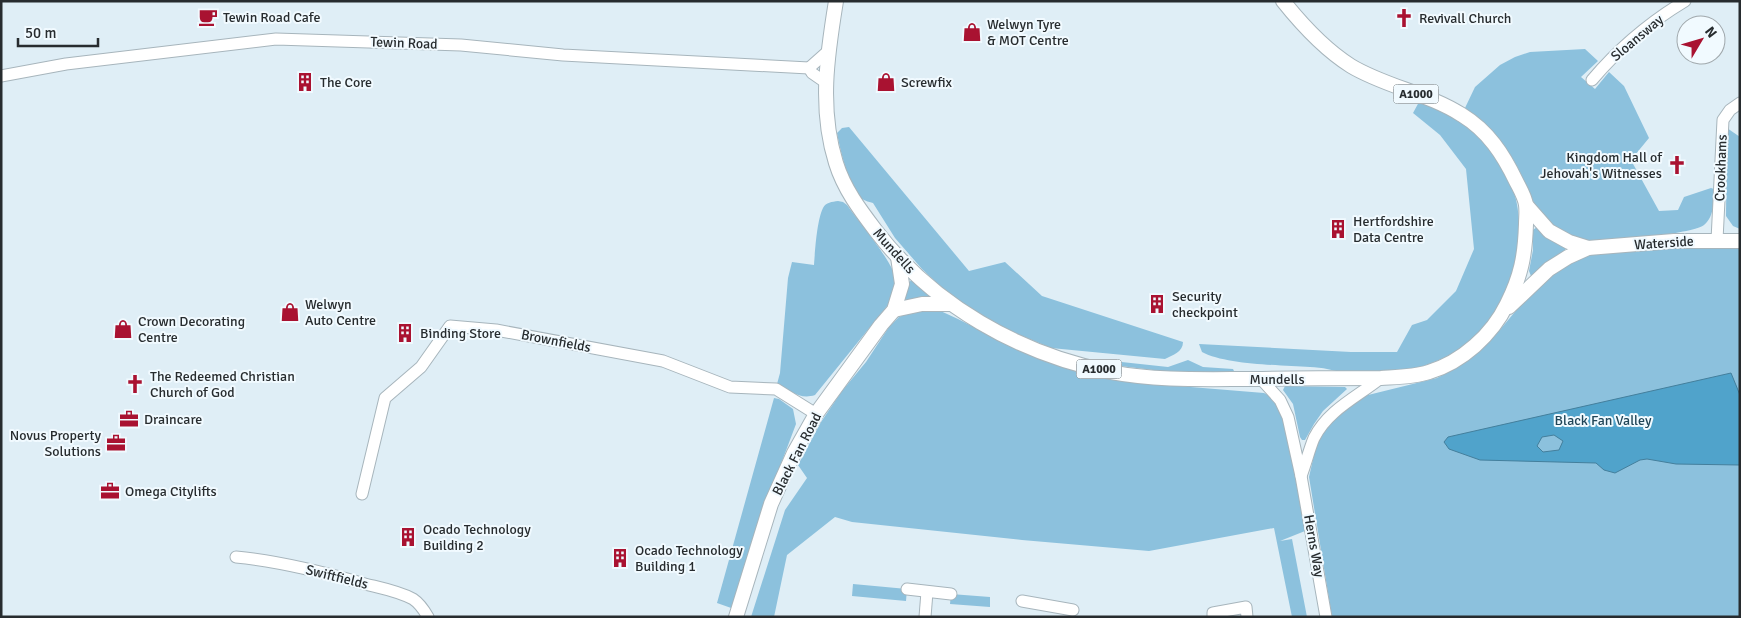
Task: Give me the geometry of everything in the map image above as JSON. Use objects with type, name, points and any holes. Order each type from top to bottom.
[{"type":"main road","name":"Mundells","points":[[836,1],[827,52],[825,82],[829,132],[836,162],[842,177],[856,205],[898,258],[951,304],[974,319],[1022,344],[1082,365],[1128,374],[1169,378],[1381,378],[1405,377],[1445,366],[1464,354],[1482,339],[1503,312],[1516,286],[1525,249],[1526,206],[1523,195],[1499,148],[1480,128],[1462,114],[1423,96],[1369,76],[1351,66],[1318,42],[1283,1]]},
{"type":"main road","name":"Waterside","points":[[1526,206],[1549,231],[1569,242],[1588,248]]},
{"type":"main road","name":"Waterside","points":[[1503,312],[1549,269],[1568,257],[1588,248],[1674,241],[1740,241]]},
{"type":"main road","name":"Black Fan Road","points":[[736,617],[771,504],[794,453],[816,414],[894,310],[902,284],[898,258]]},
{"type":"main road","points":[[894,310],[922,304],[951,304]]},
{"type":"street","name":"Sloansway","points":[[1592,80],[1626,43],[1672,5],[1686,1]]},
{"type":"street","name":"Tewin Road","points":[[1,76],[66,64],[276,39],[461,46],[563,55],[809,68]]},
{"type":"street","points":[[825,82],[812,73],[809,68],[827,52]]},
{"type":"street","name":"Crookhams","points":[[1717,240],[1723,120],[1730,110],[1740,103]]},
{"type":"street","name":"Brownfields","points":[[362,494],[385,398],[421,367],[450,326],[496,330],[663,361],[730,386],[776,389],[816,414]]},
{"type":"street","name":"Herns Way","points":[[1301,476],[1314,439],[1322,426],[1334,412],[1381,378]]},
{"type":"street","name":"Herns Way","points":[[1261,379],[1285,408],[1301,476],[1326,617]]},
{"type":"street","name":"Swiftfields","points":[[236,557],[316,570],[401,594],[415,600],[428,617]]},
{"type":"street","points":[[907,590],[950,594]]},
{"type":"street","points":[[924,617],[927,592]]},
{"type":"street","points":[[1022,601],[1055,612],[1073,610]]},
{"type":"street","points":[[1213,617],[1213,613],[1246,607],[1247,617]]},
{"type":"green space","points":[[1585,49],[1598,61],[1581,77],[1595,89],[1609,72],[1624,86],[1649,138],[1635,155],[1632,162],[1659,211],[1678,210],[1684,197],[1711,188],[1714,189],[1713,208],[1708,221],[1704,225],[1682,232],[1663,235],[1587,242],[1577,241],[1558,233],[1547,224],[1542,216],[1514,161],[1504,146],[1486,126],[1465,108],[1475,87],[1500,65],[1515,57],[1530,52]]},
{"type":"green space","points":[[1419,102],[1450,116],[1478,135],[1496,157],[1514,191],[1519,222],[1516,267],[1498,310],[1486,327],[1464,346],[1439,360],[1418,368],[1382,373],[1347,373],[1315,367],[1239,362],[1225,360],[1202,352],[1199,344],[1351,352],[1397,352],[1412,325],[1427,320],[1456,291],[1474,249],[1466,169],[1440,135],[1413,113]]},
{"type":"green space","points":[[849,127],[969,271],[1005,262],[1042,296],[1183,342],[1183,345],[1177,353],[1165,359],[1051,348],[999,326],[968,307],[939,285],[922,269],[895,238],[873,203],[863,200],[857,194],[846,168],[837,133],[842,128]]},
{"type":"green space","points":[[1727,128],[1740,137],[1740,229],[1733,226],[1726,216]]},
{"type":"green space","points":[[838,201],[847,205],[885,256],[896,277],[897,285],[892,300],[815,395],[800,396],[777,384],[780,373],[788,278],[792,262],[814,265],[821,213],[826,205]]},
{"type":"green space","points":[[1537,227],[1548,238],[1565,248],[1565,250],[1531,276],[1529,271],[1533,250],[1533,230]]},
{"type":"green space","name":"Black Fan Valley","points":[[1694,246],[1740,247],[1740,617],[1332,617],[1309,477],[1316,446],[1325,429],[1338,414],[1364,396],[1437,378],[1458,367],[1479,352],[1493,338],[1551,271],[1590,255]]},
{"type":"green space","points":[[912,280],[929,295],[926,298],[916,298],[907,301],[904,299],[909,282]]},
{"type":"green space","points":[[934,308],[1015,348],[1059,365],[1154,384],[1264,393],[1272,397],[1284,414],[1305,531],[1280,541],[1292,539],[1307,617],[1292,617],[1274,528],[1149,551],[852,522],[835,517],[787,555],[774,617],[751,617],[785,510],[807,478],[798,465],[821,422],[842,391],[866,362],[889,327],[899,317]]},
{"type":"green space","points":[[1103,360],[1168,367],[1188,360],[1203,367],[1233,369],[1234,371],[1233,373],[1169,372],[1104,364]]},
{"type":"green space","points":[[1285,386],[1345,387],[1347,389],[1323,411],[1305,440],[1302,440],[1293,404],[1283,390]]},
{"type":"green space","points":[[774,398],[779,399],[793,409],[796,424],[752,541],[734,609],[717,603]]},
{"type":"green space","points":[[853,584],[907,589],[906,601],[852,596]]},
{"type":"green space","points":[[951,594],[990,597],[990,607],[950,604]]},
{"type":"shaded area","points":[[1731,373],[1740,395],[1740,465],[1676,464],[1647,459],[1640,460],[1615,473],[1604,470],[1596,463],[1480,460],[1449,449],[1444,442],[1448,437]],"holes":[[[1554,435],[1563,441],[1559,450],[1543,452],[1537,446],[1542,437]]]},
{"type":"place","name":"Tewin Road Cafe","points":[[208,17]]},
{"type":"place","name":"Revivall Church","points":[[1404,18]]},
{"type":"place","name":"Welwyn Tyre & MOT Centre","points":[[972,32]]},
{"type":"place","name":"The Core","points":[[305,82]]},
{"type":"place","name":"Screwfix","points":[[886,82]]},
{"type":"place","name":"Kingdom Hall of Jehovah's Witnesses","points":[[1677,165]]},
{"type":"place","name":"Hertfordshire Data Centre","points":[[1338,229]]},
{"type":"place","name":"Security checkpoint","points":[[1157,304]]},
{"type":"place","name":"Welwyn Auto Centre","points":[[290,312]]},
{"type":"place","name":"Crown Decorating Centre","points":[[123,329]]},
{"type":"place","name":"Binding Store","points":[[405,333]]},
{"type":"place","name":"The Redeemed Christian Church of God","points":[[135,384]]},
{"type":"place","name":"Draincare","points":[[129,419]]},
{"type":"place","name":"Novus Property Solutions","points":[[116,443]]},
{"type":"place","name":"Omega Citylifts","points":[[110,491]]},
{"type":"place","name":"Ocado Technology Building 2","points":[[408,537]]},
{"type":"place","name":"Ocado Technology Building 1","points":[[620,558]]}]
